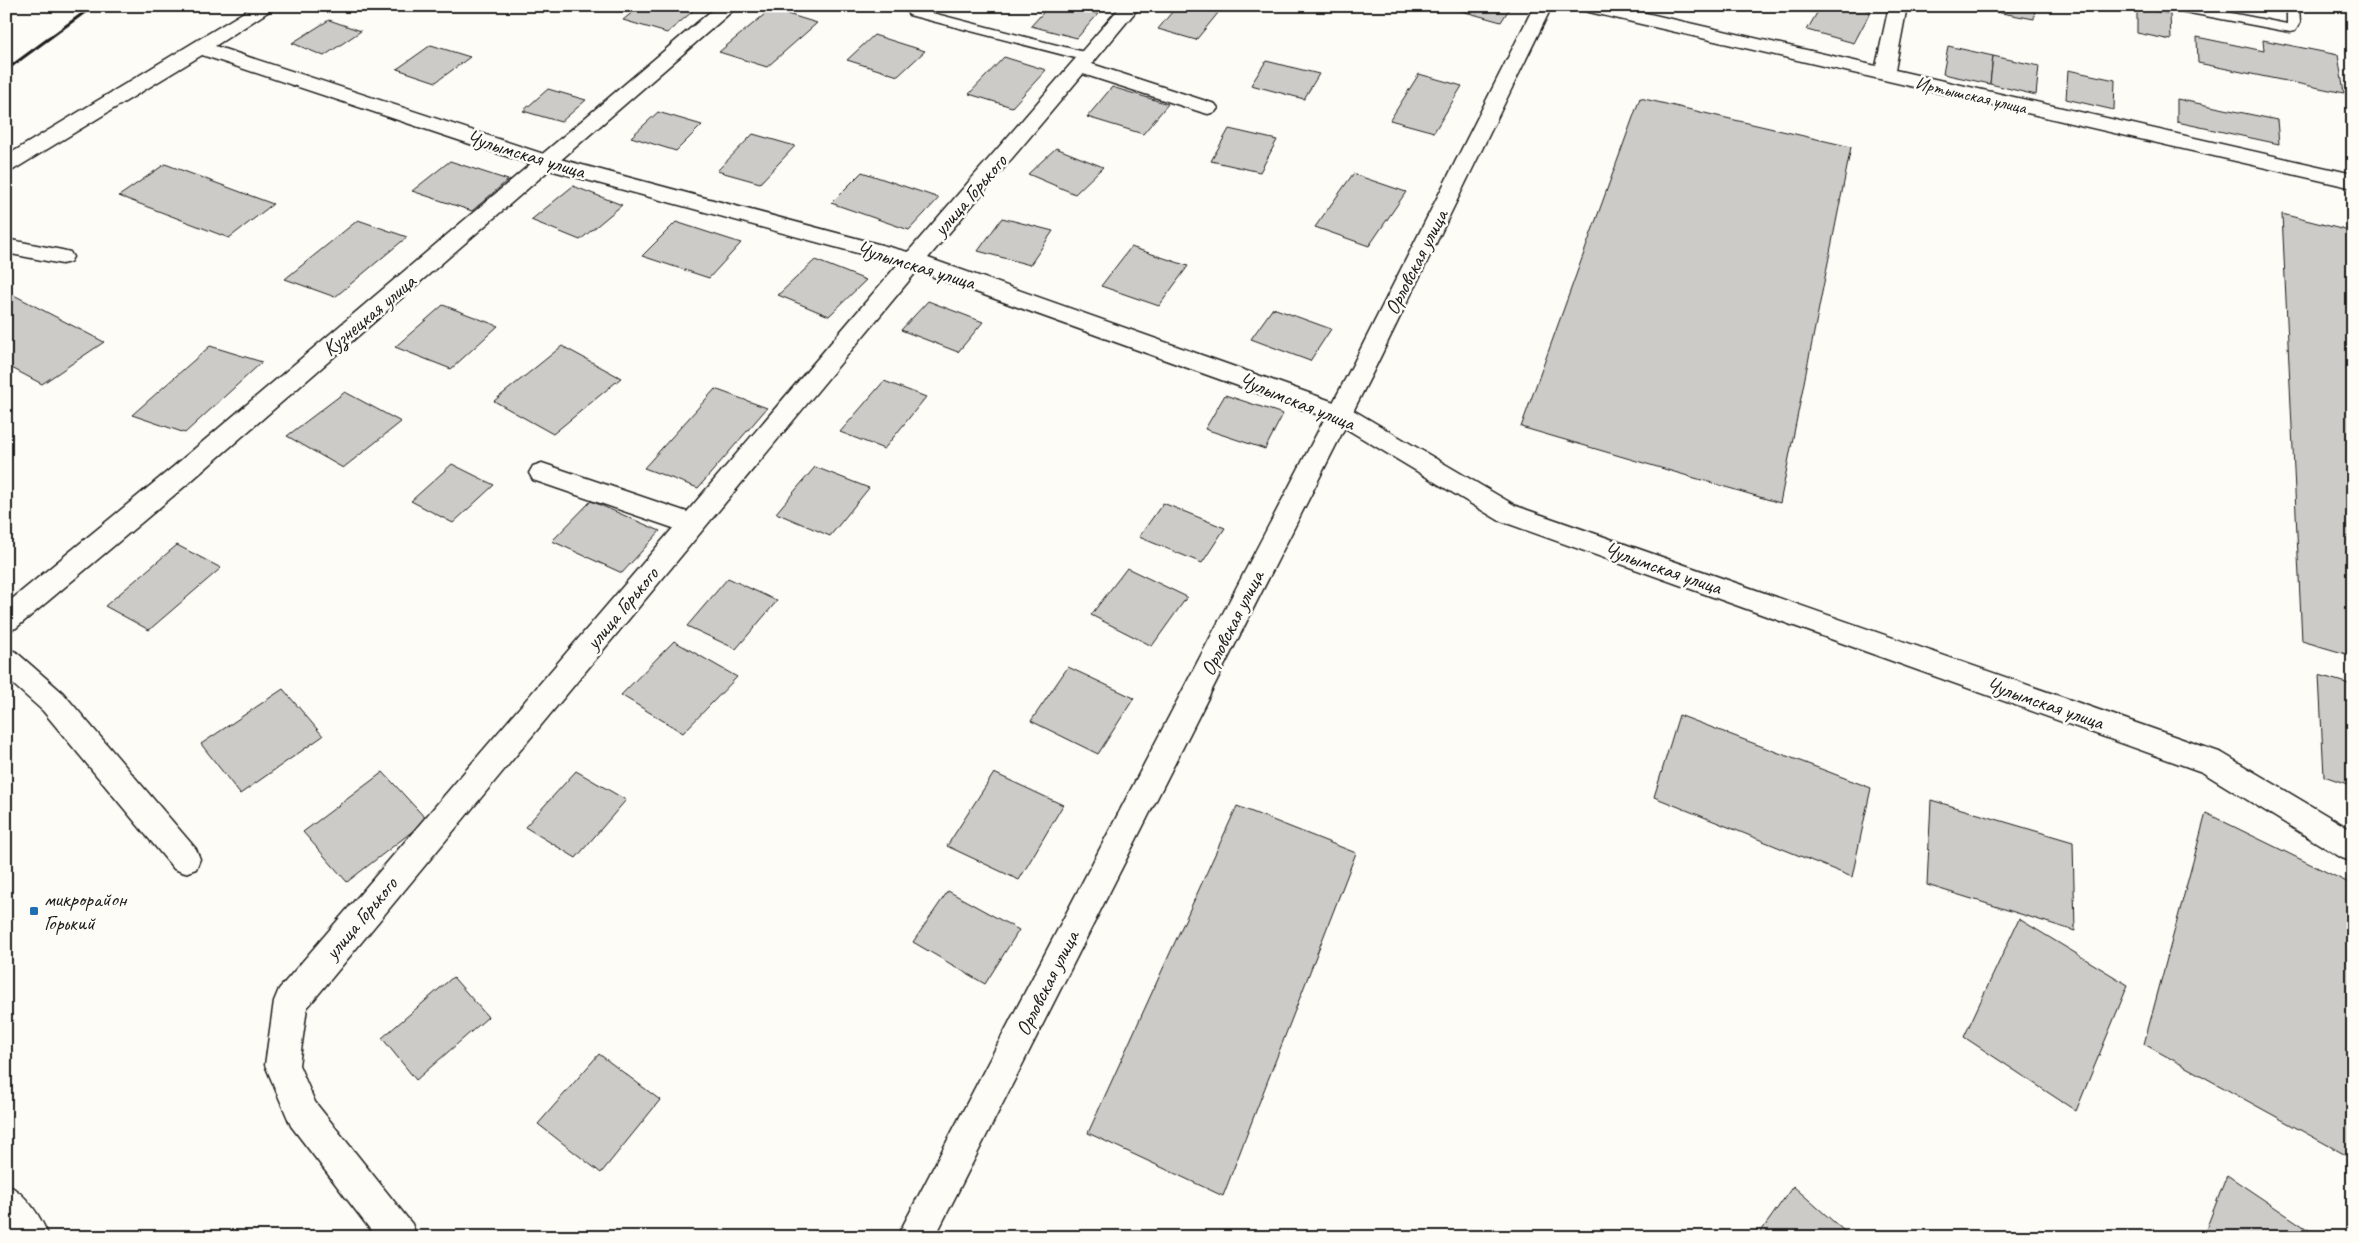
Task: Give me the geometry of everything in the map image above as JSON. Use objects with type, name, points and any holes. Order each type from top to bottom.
[{"type":"street","points":[[6,165],[268,6]]},
{"type":"street","name":"Кузнецкая улица","points":[[6,620],[549,163],[729,6]]},
{"type":"street","name":"улица Горького","points":[[400,1237],[303,1114],[282,1065],[291,1001],[913,261],[1131,6]]},
{"type":"street","name":"Орловская улица","points":[[915,1237],[1340,413],[1543,6]]},
{"type":"street","name":"Иртышская улица","points":[[1589,6],[2353,181]]},
{"type":"street","points":[[1884,75],[1898,6]]},
{"type":"street","name":"Чулымская улица","points":[[201,48],[549,163],[913,261],[1340,413],[1507,513],[2212,762],[2353,848]]},
{"type":"street","points":[[1084,62],[1208,108]]},
{"type":"street","points":[[6,246],[62,257]]},
{"type":"street","points":[[542,473],[692,524]]},
{"type":"street","points":[[6,660],[53,702],[185,859]]},
{"type":"street","points":[[6,1202],[31,1237]]},
{"type":"lane","points":[[2174,6],[2290,28],[2294,24],[2293,6]]},
{"type":"lane","points":[[913,12],[1084,62]]},
{"type":"building","points":[[640,6],[699,6],[667,33],[623,20]]},
{"type":"building","points":[[1049,6],[1069,6],[1098,14],[1077,38],[1031,26]]},
{"type":"building","points":[[1177,6],[1191,6],[1218,13],[1196,40],[1158,29]]},
{"type":"building","points":[[1444,6],[1511,6],[1501,22]]},
{"type":"building","points":[[1821,6],[1855,6],[1871,11],[1854,43],[1807,30]]},
{"type":"building","points":[[1996,6],[2035,6],[2034,19],[1996,12]]},
{"type":"building","points":[[2137,8],[2170,14],[2171,40],[2137,33]]},
{"type":"building","points":[[771,9],[817,23],[767,67],[719,52]]},
{"type":"building","points":[[329,20],[361,31],[324,56],[292,43]]},
{"type":"building","points":[[874,35],[925,51],[898,76],[847,60]]},
{"type":"building","points":[[2197,37],[2264,51],[2263,40],[2338,55],[2344,93],[2198,63]]},
{"type":"building","points":[[431,45],[470,57],[436,82],[397,69]]},
{"type":"building","points":[[1948,46],[1993,56],[1990,84],[1943,74]]},
{"type":"building","points":[[1993,56],[2039,66],[2036,95],[1990,84]]},
{"type":"building","points":[[1004,57],[1046,70],[1012,107],[969,94]]},
{"type":"building","points":[[1266,61],[1319,74],[1304,99],[1251,85]]},
{"type":"building","points":[[2068,70],[2115,80],[2114,110],[2066,99]]},
{"type":"building","points":[[1419,74],[1462,86],[1434,132],[1390,120]]},
{"type":"building","points":[[1112,87],[1168,104],[1143,134],[1087,117]]},
{"type":"building","points":[[548,89],[586,100],[561,122],[523,111]]},
{"type":"building","points":[[1640,98],[1851,147],[1780,503],[1521,427]]},
{"type":"building","points":[[2177,99],[2277,120],[2279,144],[2177,122]]},
{"type":"building","points":[[658,112],[702,125],[676,151],[631,137]]},
{"type":"building","points":[[1229,129],[1277,140],[1260,172],[1211,161]]},
{"type":"building","points":[[753,134],[795,146],[760,183],[717,171]]},
{"type":"building","points":[[1056,148],[1103,167],[1075,194],[1028,174]]},
{"type":"building","points":[[450,161],[508,180],[472,211],[412,191]]},
{"type":"building","points":[[165,164],[273,204],[229,238],[119,196]]},
{"type":"building","points":[[862,172],[939,198],[909,230],[831,203]]},
{"type":"building","points":[[1353,174],[1406,192],[1369,246],[1315,227]]},
{"type":"building","points":[[573,186],[622,205],[580,240],[531,220]]},
{"type":"building","points":[[2282,214],[2353,232],[2353,656],[2302,641]]},
{"type":"building","points":[[1002,218],[1053,231],[1030,265],[978,251]]},
{"type":"building","points":[[358,220],[407,237],[335,297],[285,279]]},
{"type":"building","points":[[676,222],[741,243],[709,278],[642,256]]},
{"type":"building","points":[[1131,247],[1188,266],[1159,306],[1101,286]]},
{"type":"building","points":[[815,260],[866,280],[829,316],[778,295]]},
{"type":"building","points":[[6,291],[104,342],[42,384],[6,365]]},
{"type":"building","points":[[928,301],[983,322],[958,352],[901,330]]},
{"type":"building","points":[[443,305],[498,326],[451,369],[395,347]]},
{"type":"building","points":[[1273,308],[1331,329],[1310,361],[1251,339]]},
{"type":"building","points":[[210,346],[262,362],[185,433],[132,415]]},
{"type":"building","points":[[562,346],[621,378],[553,434],[494,401]]},
{"type":"building","points":[[884,381],[926,397],[884,449],[840,432]]},
{"type":"building","points":[[715,389],[767,408],[698,488],[644,468]]},
{"type":"building","points":[[345,392],[401,422],[343,468],[287,436]]},
{"type":"building","points":[[1225,395],[1283,414],[1265,449],[1205,429]]},
{"type":"building","points":[[452,464],[494,485],[453,523],[411,501]]},
{"type":"building","points":[[815,467],[869,488],[830,536],[776,513]]},
{"type":"building","points":[[591,501],[660,531],[622,573],[552,541]]},
{"type":"building","points":[[1163,503],[1225,528],[1202,563],[1139,537]]},
{"type":"building","points":[[177,545],[221,568],[149,630],[105,606]]},
{"type":"building","points":[[1127,568],[1187,597],[1152,646],[1091,615]]},
{"type":"building","points":[[728,578],[777,601],[736,649],[687,626]]},
{"type":"building","points":[[674,641],[737,677],[683,733],[621,695]]},
{"type":"building","points":[[1068,667],[1134,698],[1098,754],[1031,721]]},
{"type":"building","points":[[2319,675],[2353,685],[2353,786],[2324,776]]},
{"type":"building","points":[[283,689],[323,736],[240,794],[201,744]]},
{"type":"building","points":[[1679,715],[1871,788],[1852,877],[1654,797]]},
{"type":"building","points":[[576,771],[626,800],[576,858],[525,827]]},
{"type":"building","points":[[383,772],[427,820],[347,882],[303,832]]},
{"type":"building","points":[[994,773],[1063,805],[1019,880],[947,846]]},
{"type":"building","points":[[1931,800],[2073,842],[2075,931],[1927,885]]},
{"type":"building","points":[[1237,806],[1356,853],[1223,1196],[1088,1133]]},
{"type":"building","points":[[2206,813],[2353,885],[2353,1159],[2144,1044]]},
{"type":"building","points":[[948,891],[1019,930],[985,984],[913,942]]},
{"type":"building","points":[[2019,919],[2128,985],[2076,1111],[1964,1037]]},
{"type":"building","points":[[453,977],[488,1017],[416,1080],[382,1038]]},
{"type":"building","points":[[599,1054],[660,1100],[601,1173],[538,1124]]},
{"type":"building","points":[[2227,1175],[2319,1237],[2203,1237]]},
{"type":"building","points":[[1793,1186],[1851,1237],[1757,1237]]},
{"type":"railway","points":[[6,70],[93,6]]},
{"type":"place","name":"микрорайон Горький","points":[[34,911]]}]
